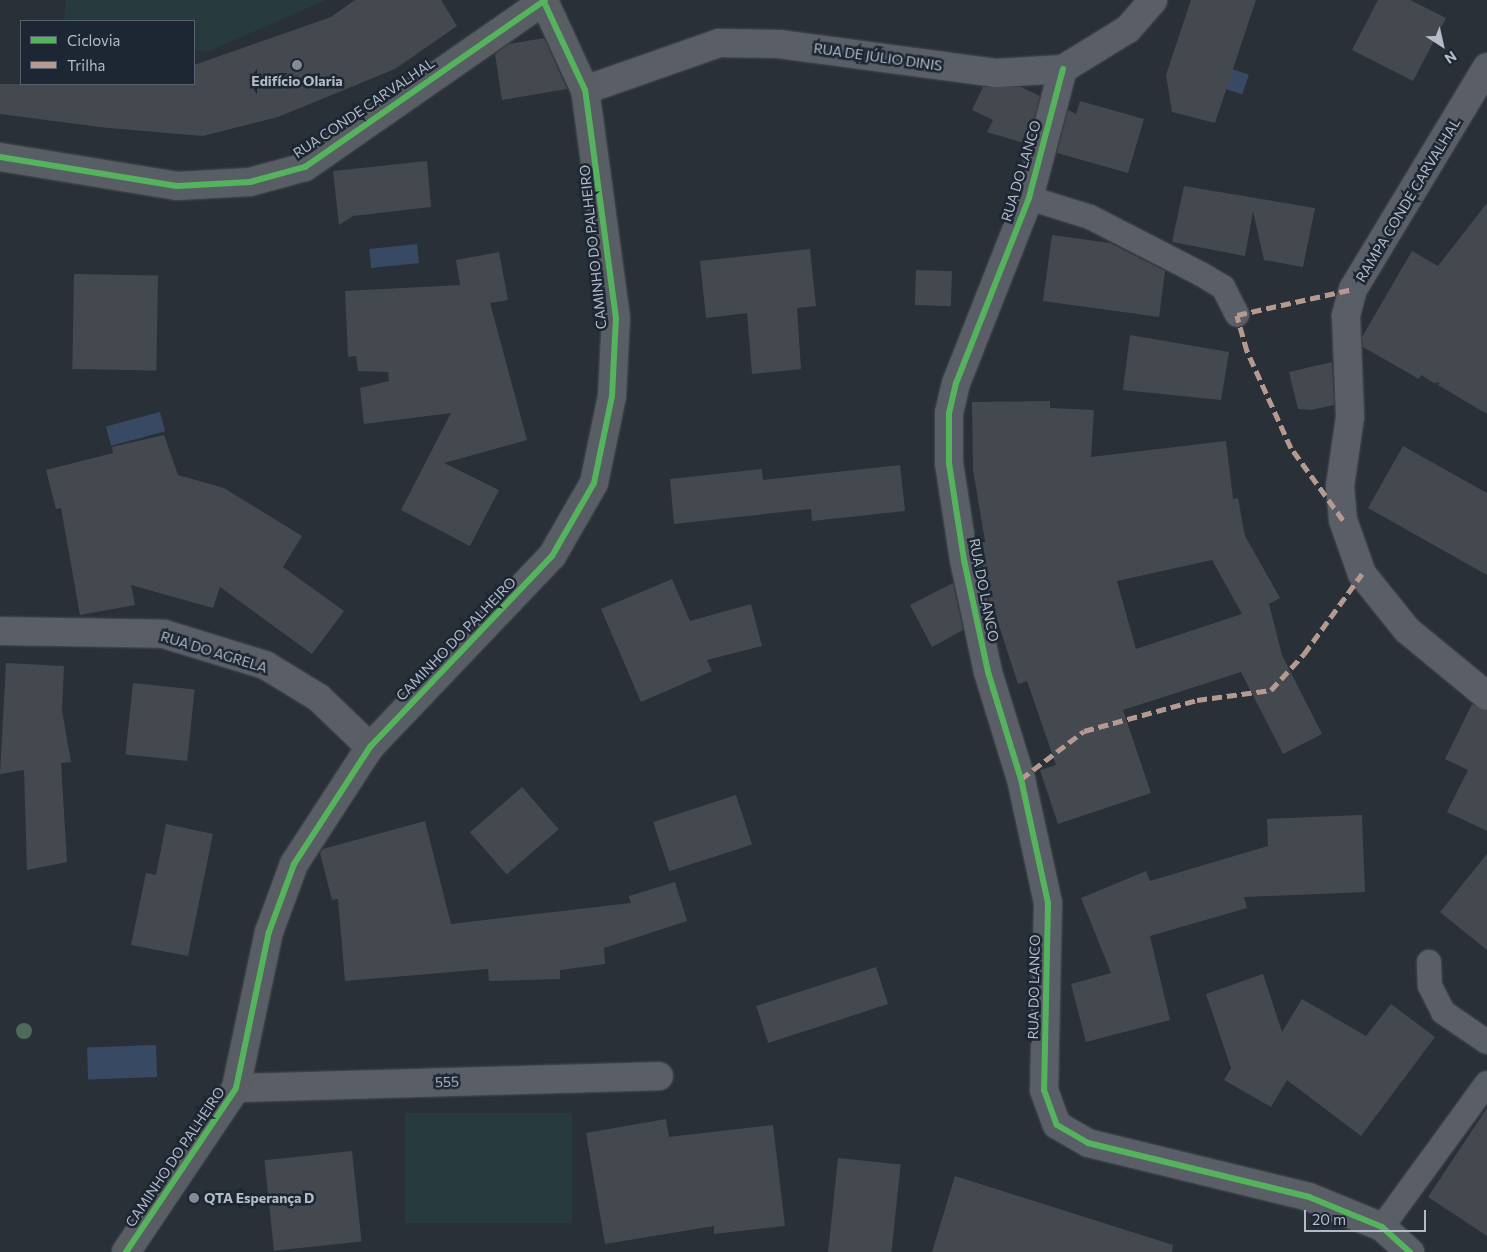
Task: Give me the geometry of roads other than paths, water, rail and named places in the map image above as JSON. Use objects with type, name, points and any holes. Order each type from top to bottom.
[{"type":"street","name":"CAMINHO DO PALHEIRO","points":[[126,1252],[236,1088],[269,932],[294,864],[370,747],[552,556],[594,483],[612,396],[616,318],[585,90],[544,0]]},
{"type":"street","name":"RUA CONDE CARVALHAL","points":[[0,157],[177,186],[250,182],[305,167],[544,0]]},
{"type":"street","name":"RUA DE JÚLIO DINIS","points":[[585,90],[719,43],[779,44],[997,73],[1063,69],[1128,29],[1153,0]]},
{"type":"street","name":"RAMPA CONDE CARVALHAL","points":[[1487,67],[1353,289],[1346,316],[1350,417],[1340,486],[1343,520],[1362,574],[1407,630],[1487,696]]},
{"type":"street","name":"RUA DO LANCO","points":[[1063,69],[1029,198],[956,383],[949,413],[948,463],[964,560],[988,672],[1021,779],[1048,903],[1044,1090],[1057,1125],[1088,1143],[1310,1197],[1382,1228]]},
{"type":"street","name":"RUA DO AGRELA","points":[[0,631],[164,634],[265,665],[319,698],[370,747]]},
{"type":"street","name":"555","points":[[236,1088],[659,1076]]},
{"type":"street","points":[[1382,1228],[1410,1252]]},
{"type":"lane","points":[[1029,198],[1090,217],[1201,274],[1222,287],[1237,315]]},
{"type":"lane","points":[[1429,962],[1430,986],[1443,1012],[1487,1042]]},
{"type":"lane","points":[[1382,1228],[1487,1083]]},
{"type":"water","points":[[1207,61],[1249,75],[1242,95],[1201,81]]},
{"type":"water","points":[[417,244],[419,263],[371,268],[369,249]]},
{"type":"water","points":[[160,412],[165,431],[111,446],[106,426]]},
{"type":"water","points":[[156,1045],[157,1077],[88,1079],[87,1047]]},
{"type":"place","name":"Edifício Olaria","points":[[297,65]]},
{"type":"place","name":"QTA Esperança D","points":[[194,1198]]}]
